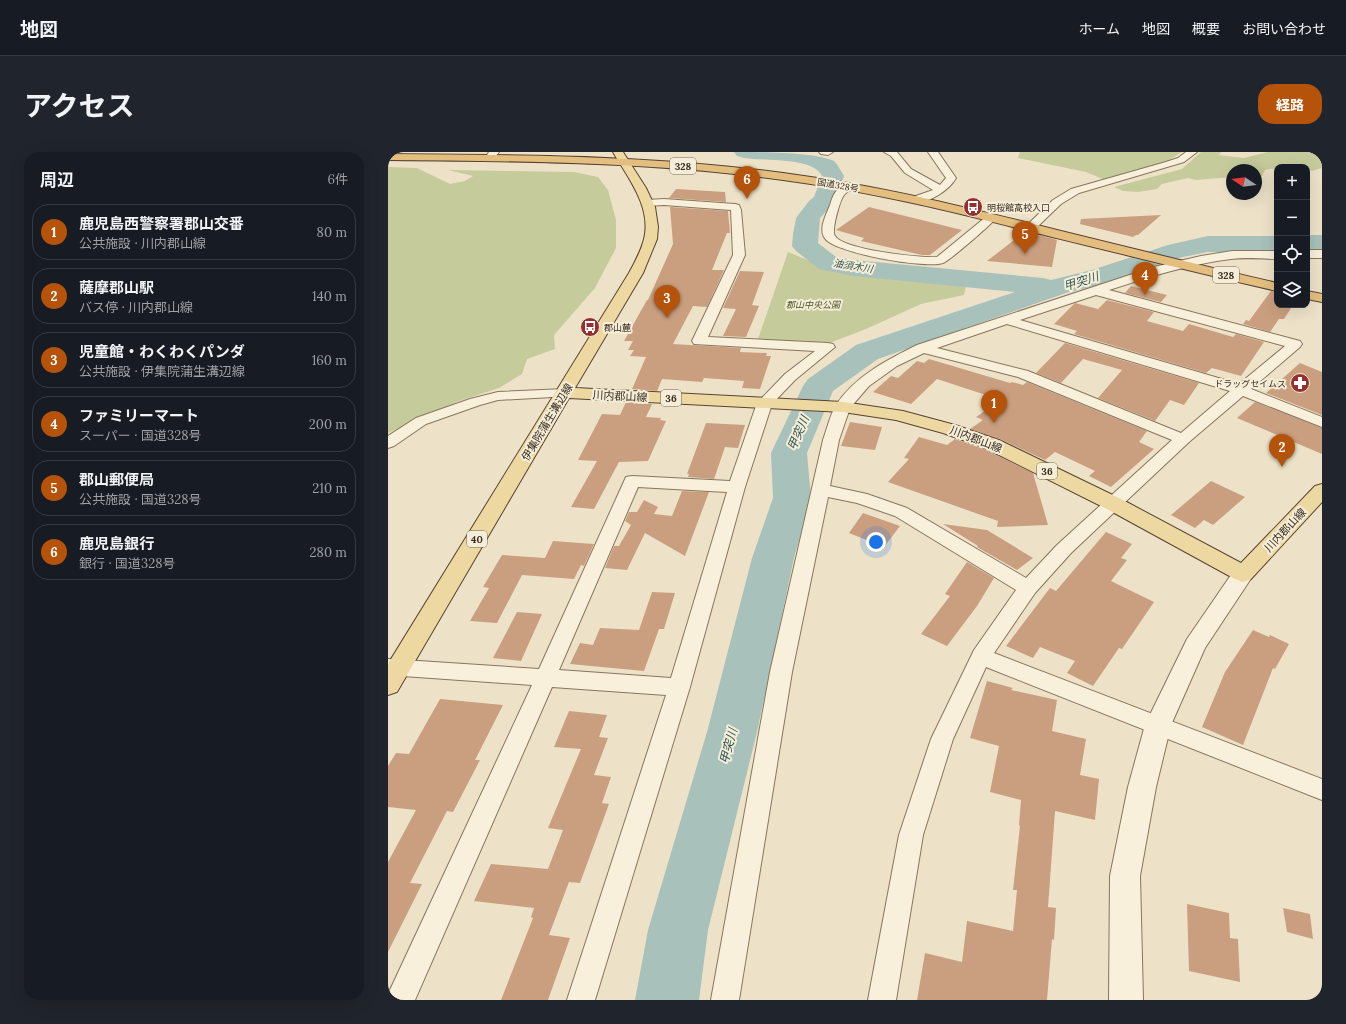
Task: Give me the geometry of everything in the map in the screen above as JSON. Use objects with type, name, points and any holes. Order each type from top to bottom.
[{"type":"highway","name":"国道328号","points":[[388,157],[492,155],[621,157],[804,179],[914,200],[1274,286]]},
{"type":"highway","points":[[1310,296],[1322,298]]},
{"type":"main road","name":"伊集院蒲生溝辺線","points":[[391,673],[565,393],[648,250],[652,226],[647,203],[621,157]]},
{"type":"main road","name":"川内郡山線","points":[[565,393],[839,407],[897,415],[964,434],[992,444],[1114,504],[1243,574],[1322,490]]},
{"type":"street","points":[[889,152],[894,154],[908,171],[940,190]]},
{"type":"street","points":[[914,200],[940,190],[948,185],[951,178],[932,152]]},
{"type":"street","points":[[1031,227],[1057,202],[1075,191],[1169,164],[1181,160],[1192,152]]},
{"type":"street","points":[[846,186],[839,193],[827,229],[829,237],[844,246],[885,255],[918,260],[940,260],[991,218]]},
{"type":"street","points":[[581,1000],[679,687],[737,486],[771,403],[790,377],[828,347],[699,342],[739,255],[735,207],[664,202],[647,203]]},
{"type":"street","points":[[1310,254],[1322,254]]},
{"type":"street","points":[[725,1000],[781,672],[839,407],[864,383],[892,363],[922,348],[1178,263],[1232,255],[1274,255]]},
{"type":"street","points":[[882,1000],[911,836],[942,738],[981,656],[1028,588],[1064,549],[1183,439],[1295,344],[1096,291]]},
{"type":"street","points":[[1006,320],[1242,390],[1322,422]]},
{"type":"street","points":[[922,348],[1022,374],[1183,439]]},
{"type":"street","points":[[388,443],[421,421],[475,402],[498,396],[565,393]]},
{"type":"street","points":[[400,1000],[546,677],[632,481],[737,486]]},
{"type":"street","points":[[821,490],[861,498],[901,512],[1028,588]]},
{"type":"street","points":[[1126,1000],[1125,876],[1142,787],[1158,725],[1195,645],[1243,574]]},
{"type":"street","points":[[981,656],[1322,790]]},
{"type":"street","points":[[391,673],[546,677],[679,687]]},
{"type":"green space","points":[[1020,152],[1182,152],[1168,161],[1105,180],[1086,172],[1018,158]]},
{"type":"green space","points":[[1201,152],[1221,152],[1219,155],[1244,158],[1268,152],[1322,152],[1322,168],[1312,171],[1310,171],[1310,164],[1274,164],[1274,168],[1265,170],[1262,176],[1262,164],[1226,164],[1226,178],[1196,180],[1188,178],[1162,184],[1157,189],[1138,192],[1123,191],[1114,187],[1182,169]]},
{"type":"green space","points":[[388,167],[417,168],[450,184],[465,181],[473,176],[448,170],[574,172],[598,177],[608,190],[616,220],[616,248],[595,288],[554,335],[555,349],[527,359],[522,374],[499,388],[459,401],[388,433]]},
{"type":"green space","name":"郡山中央公園","points":[[788,252],[827,268],[966,286],[964,295],[921,304],[866,329],[827,344],[758,339]]},
{"type":"building","points":[[676,189],[725,192],[726,202],[669,198]]},
{"type":"building","points":[[670,207],[728,211],[730,233],[727,233],[712,270],[724,270],[707,307],[693,306],[673,344],[741,348],[740,352],[767,353],[766,356],[771,356],[760,389],[742,388],[744,381],[704,378],[702,382],[662,379],[657,391],[632,389],[646,357],[630,356],[634,350],[628,350],[633,341],[624,341],[648,300],[673,244]]},
{"type":"building","points":[[869,207],[962,230],[930,255],[922,255],[861,241],[864,238],[836,230]]},
{"type":"building","points":[[1161,215],[1138,235],[1133,237],[1080,224],[1081,219]]},
{"type":"building","points":[[1039,235],[1057,240],[1052,267],[987,261],[1018,237],[1032,240]]},
{"type":"building","points":[[740,271],[764,272],[752,305],[759,306],[746,337],[723,336],[736,309],[723,308]]},
{"type":"building","points":[[1131,286],[1167,295],[1161,302],[1125,293]]},
{"type":"building","points":[[1271,291],[1274,292],[1274,308],[1291,308],[1284,319],[1279,319],[1270,332],[1243,324],[1246,320],[1249,321]]},
{"type":"building","points":[[1107,300],[1154,312],[1147,321],[1183,331],[1189,324],[1233,337],[1236,334],[1264,342],[1241,376],[1212,368],[1206,373],[1074,334],[1077,331],[1054,324],[1075,303],[1098,309]]},
{"type":"building","points":[[1065,343],[1199,383],[1184,405],[1170,400],[1155,421],[1098,398],[1122,370],[1083,359],[1061,383],[1036,373]]},
{"type":"building","points":[[929,359],[1010,383],[1012,382],[1023,385],[1027,382],[1147,431],[1139,442],[1154,449],[1111,487],[1089,476],[1095,471],[1055,452],[1045,460],[1000,439],[970,429],[983,420],[976,417],[1001,400],[937,379],[911,404],[873,392],[891,376],[898,378],[917,361],[924,363]]},
{"type":"building","name":"ドラッグセイムス","points":[[1300,363],[1322,372],[1322,415],[1266,393]]},
{"type":"building","points":[[626,402],[652,404],[646,417],[661,418],[660,420],[666,421],[648,461],[619,462],[594,509],[571,507],[597,461],[578,460],[602,414],[620,415]]},
{"type":"building","points":[[1255,402],[1322,428],[1322,454],[1237,418]]},
{"type":"building","points":[[850,422],[882,427],[875,450],[841,446]]},
{"type":"building","points":[[706,423],[745,425],[738,448],[725,447],[714,479],[688,477],[689,474],[687,474]]},
{"type":"building","points":[[919,437],[947,445],[955,439],[984,449],[1033,473],[1048,525],[997,527],[998,521],[888,482],[909,459],[904,458]]},
{"type":"building","points":[[1211,481],[1245,497],[1213,525],[1204,520],[1195,528],[1171,515]]},
{"type":"building","points":[[682,491],[709,492],[685,556],[645,533],[627,570],[605,568],[614,546],[619,546],[631,525],[625,521],[629,512],[637,512],[644,500],[658,507],[654,514],[672,516]]},
{"type":"building","points":[[863,513],[900,526],[884,547],[849,533]]},
{"type":"building","points":[[943,524],[987,530],[1033,558],[1017,570],[977,547],[978,546]]},
{"type":"building","points":[[1106,532],[1132,544],[1121,558],[1127,560],[1111,581],[1154,602],[1122,649],[1119,648],[1093,686],[1067,673],[1075,661],[1040,647],[1033,658],[1006,646],[1050,588],[1056,591]]},
{"type":"building","points":[[553,541],[594,544],[584,566],[581,565],[574,579],[522,575],[497,623],[470,621],[489,588],[483,587],[502,555],[545,558]]},
{"type":"building","points":[[967,562],[994,578],[977,606],[947,646],[921,634],[950,596],[945,594]]},
{"type":"building","points":[[652,592],[675,593],[664,629],[659,629],[644,671],[570,664],[580,643],[593,645],[600,628],[639,630]]},
{"type":"building","points":[[517,612],[542,614],[521,661],[493,658]]},
{"type":"building","points":[[1253,630],[1269,637],[1270,635],[1289,644],[1275,669],[1273,668],[1243,745],[1202,727],[1225,672]]},
{"type":"building","points":[[987,681],[1013,688],[1011,690],[1057,700],[1052,731],[1086,739],[1080,775],[1099,779],[1095,820],[1055,811],[1048,907],[1056,908],[1047,1000],[917,1000],[925,953],[962,962],[967,921],[1013,931],[1017,890],[1013,890],[1020,826],[1021,800],[990,792],[999,746],[970,738]]},
{"type":"building","points":[[440,699],[503,705],[475,760],[480,760],[453,812],[447,811],[410,883],[422,884],[388,952],[388,862],[416,810],[388,807],[388,766],[396,753],[409,754]]},
{"type":"building","points":[[569,711],[607,715],[599,737],[608,738],[594,775],[611,777],[602,803],[609,804],[580,883],[569,882],[549,935],[570,938],[548,1000],[501,1000],[533,918],[531,917],[534,908],[474,901],[491,864],[548,869],[563,830],[548,828],[581,749],[554,747]]},
{"type":"building","points":[[1187,904],[1229,913],[1230,938],[1238,939],[1240,982],[1189,971]]},
{"type":"building","points":[[1283,908],[1310,914],[1313,939],[1287,932]]},
{"type":"waterway","name":"油須木川","points":[[744,152],[795,156],[815,160],[824,164],[828,168],[833,176],[824,201],[817,206],[808,218],[805,234],[805,246],[828,263],[854,268],[1043,286]]},
{"type":"waterway","name":"甲突川","points":[[1310,243],[1322,243]]},
{"type":"waterway","name":"甲突川","points":[[667,1000],[678,930],[732,732],[773,558],[792,498],[789,453],[819,386],[867,352],[1056,287],[1101,276],[1177,250],[1208,244],[1274,244]]},
{"type":"place","name":"鹿児島銀行","points":[[747,199]]},
{"type":"place","name":"明桜館高校入口","points":[[973,207]]},
{"type":"place","name":"郡山郵便局","points":[[1025,254]]},
{"type":"place","name":"ファミリーマート","points":[[1145,295]]},
{"type":"place","name":"児童館・わくわくパンダ","points":[[667,318]]},
{"type":"place","name":"郡山麓","points":[[590,327]]},
{"type":"place","name":"ドラッグセイムス","points":[[1300,383]]},
{"type":"place","name":"鹿児島西警察署郡山交番","points":[[994,423]]},
{"type":"place","name":"薩摩郡山駅","points":[[1282,467]]}]
